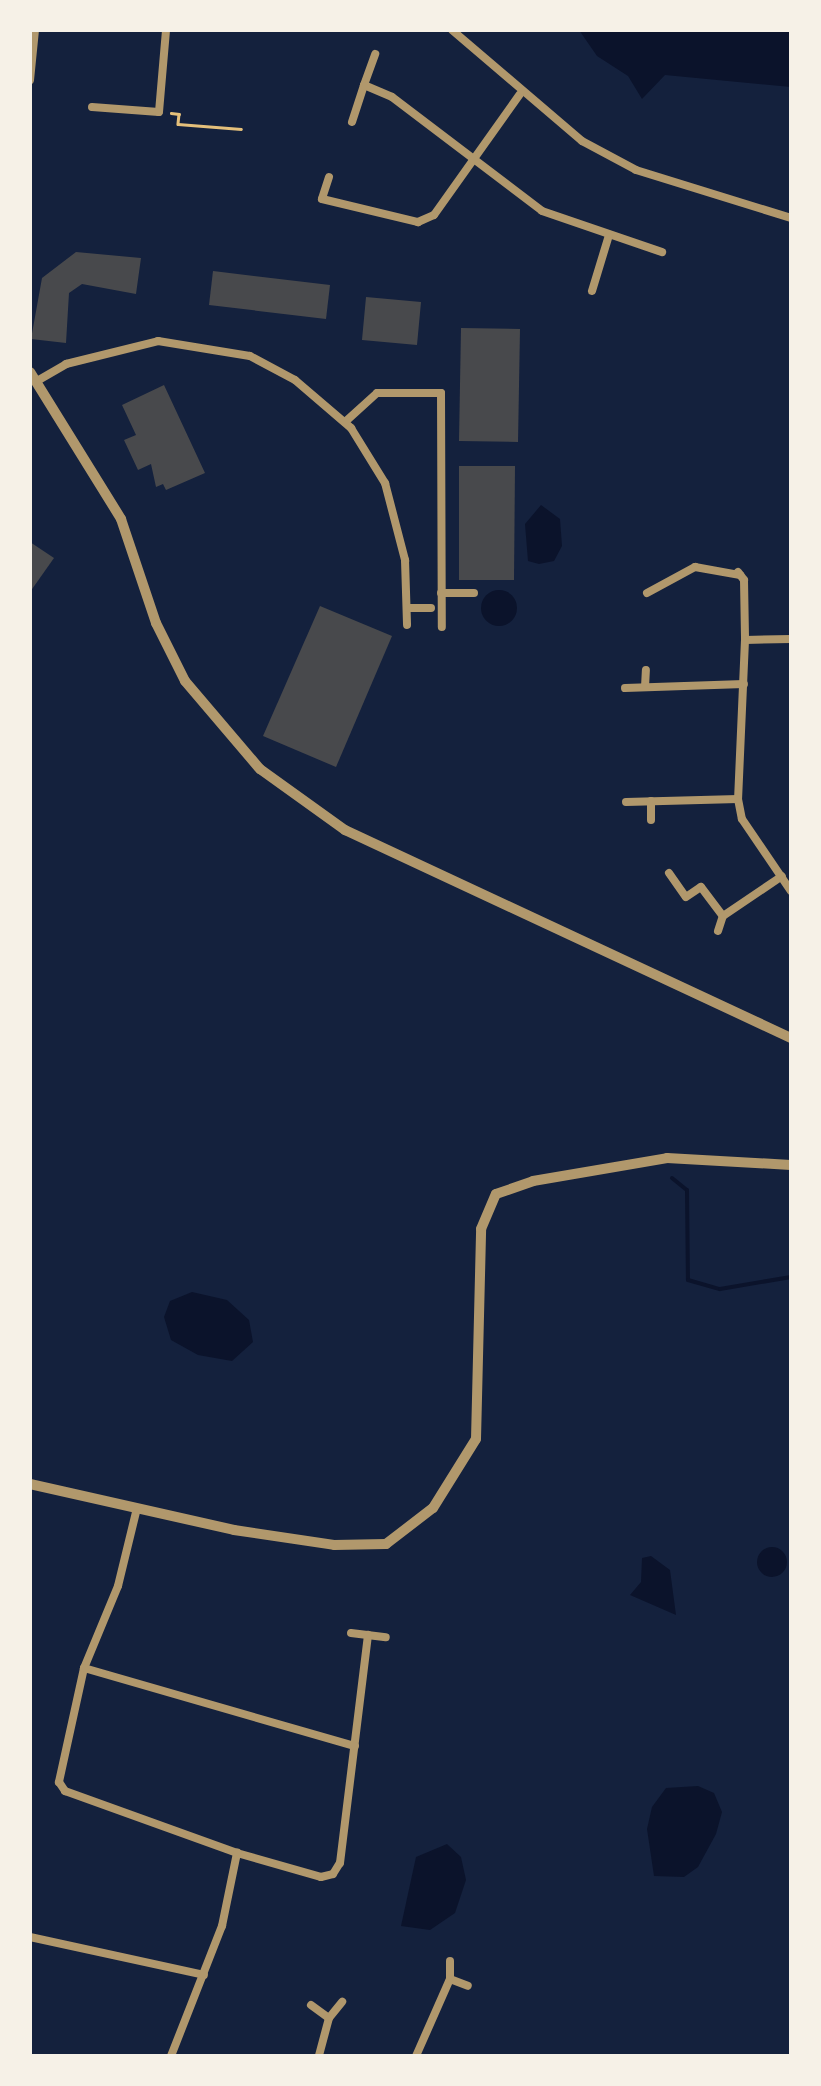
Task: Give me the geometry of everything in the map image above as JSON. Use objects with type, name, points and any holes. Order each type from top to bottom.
[{"type":"street","points":[[30,80],[34,30]]},
{"type":"street","points":[[92,107],[159,112],[166,30]]},
{"type":"street","points":[[452,30],[520,94],[582,141],[636,170],[791,218]]},
{"type":"street","points":[[352,122],[374,54]]},
{"type":"street","points":[[364,85],[411,106],[542,211],[662,252]]},
{"type":"street","points":[[329,177],[322,199],[418,222],[434,215],[520,94]]},
{"type":"street","points":[[592,291],[609,235]]},
{"type":"street","points":[[407,625],[396,514],[374,462],[345,422],[262,360],[208,346],[148,342],[34,376],[122,519],[156,623],[184,681],[260,769],[345,830],[791,1038]]},
{"type":"street","points":[[345,422],[377,393],[441,394],[442,627]]},
{"type":"street","points":[[647,593],[695,567],[743,576],[746,640],[738,799],[742,819],[791,892]]},
{"type":"street","points":[[441,594],[474,592]]},
{"type":"street","points":[[408,608],[430,608]]},
{"type":"street","points":[[746,640],[791,639]]},
{"type":"street","points":[[645,687],[646,670]]},
{"type":"street","points":[[625,688],[744,684]]},
{"type":"street","points":[[626,802],[738,799]]},
{"type":"street","points":[[650,820],[651,801]]},
{"type":"street","points":[[669,873],[686,897],[701,887],[722,916]]},
{"type":"street","points":[[718,931],[722,916],[782,876]]},
{"type":"street","points":[[30,1484],[334,1545],[396,1540],[432,1508],[476,1439],[481,1229],[496,1194],[533,1181],[667,1158],[791,1165]]},
{"type":"street","points":[[137,1508],[118,1586],[84,1668],[60,1782],[65,1791],[236,1852],[321,1876],[333,1874],[340,1863],[368,1635]]},
{"type":"street","points":[[351,1633],[386,1637]]},
{"type":"street","points":[[84,1668],[355,1746]]},
{"type":"street","points":[[171,2056],[222,1926],[236,1852]]},
{"type":"street","points":[[30,1937],[204,1975]]},
{"type":"street","points":[[416,2056],[450,1979],[450,1961]]},
{"type":"street","points":[[450,1979],[468,1986]]},
{"type":"street","points":[[319,2056],[329,2018],[342,2002]]},
{"type":"street","points":[[312,2005],[329,2018]]},
{"type":"path","points":[[159,112],[179,114],[178,124],[241,129]]},
{"type":"water","points":[[579,30],[791,30],[791,87],[665,75],[642,99],[628,76],[597,56]]},
{"type":"water","points":[[541,505],[560,519],[562,546],[554,561],[539,564],[528,561],[525,524]]},
{"type":"water","points":[[499,590],[512,595],[517,608],[512,621],[499,626],[486,621],[481,608],[486,595]]},
{"type":"water","points":[[192,1292],[227,1300],[249,1320],[253,1342],[232,1361],[198,1355],[171,1340],[164,1317],[170,1301]]},
{"type":"water","points":[[772,1547],[783,1551],[787,1562],[783,1573],[772,1577],[761,1573],[757,1562],[761,1551]]},
{"type":"water","points":[[651,1556],[670,1570],[676,1615],[630,1595],[641,1582],[642,1558]]},
{"type":"water","points":[[698,1786],[714,1793],[722,1812],[716,1834],[698,1867],[684,1877],[654,1876],[647,1829],[652,1807],[666,1788]]},
{"type":"water","points":[[447,1844],[461,1857],[466,1880],[455,1913],[430,1930],[401,1926],[416,1857]]},
{"type":"building","points":[[76,252],[141,258],[136,294],[82,284],[69,293],[66,343],[31,339],[42,278]]},
{"type":"building","points":[[213,271],[330,285],[326,319],[209,305]]},
{"type":"building","points":[[366,297],[421,302],[417,345],[362,340]]},
{"type":"building","points":[[461,328],[520,329],[518,442],[459,441]]},
{"type":"building","points":[[164,385],[205,473],[166,490],[163,484],[156,487],[151,464],[138,470],[124,440],[136,435],[122,405]]},
{"type":"building","points":[[459,466],[515,466],[514,580],[459,580]]},
{"type":"building","points":[[30,542],[54,558],[30,592]]},
{"type":"building","points":[[320,606],[392,636],[336,767],[263,736]]},
{"type":"waterway","points":[[672,1178],[687,1190],[688,1280],[720,1289],[791,1277]]}]
